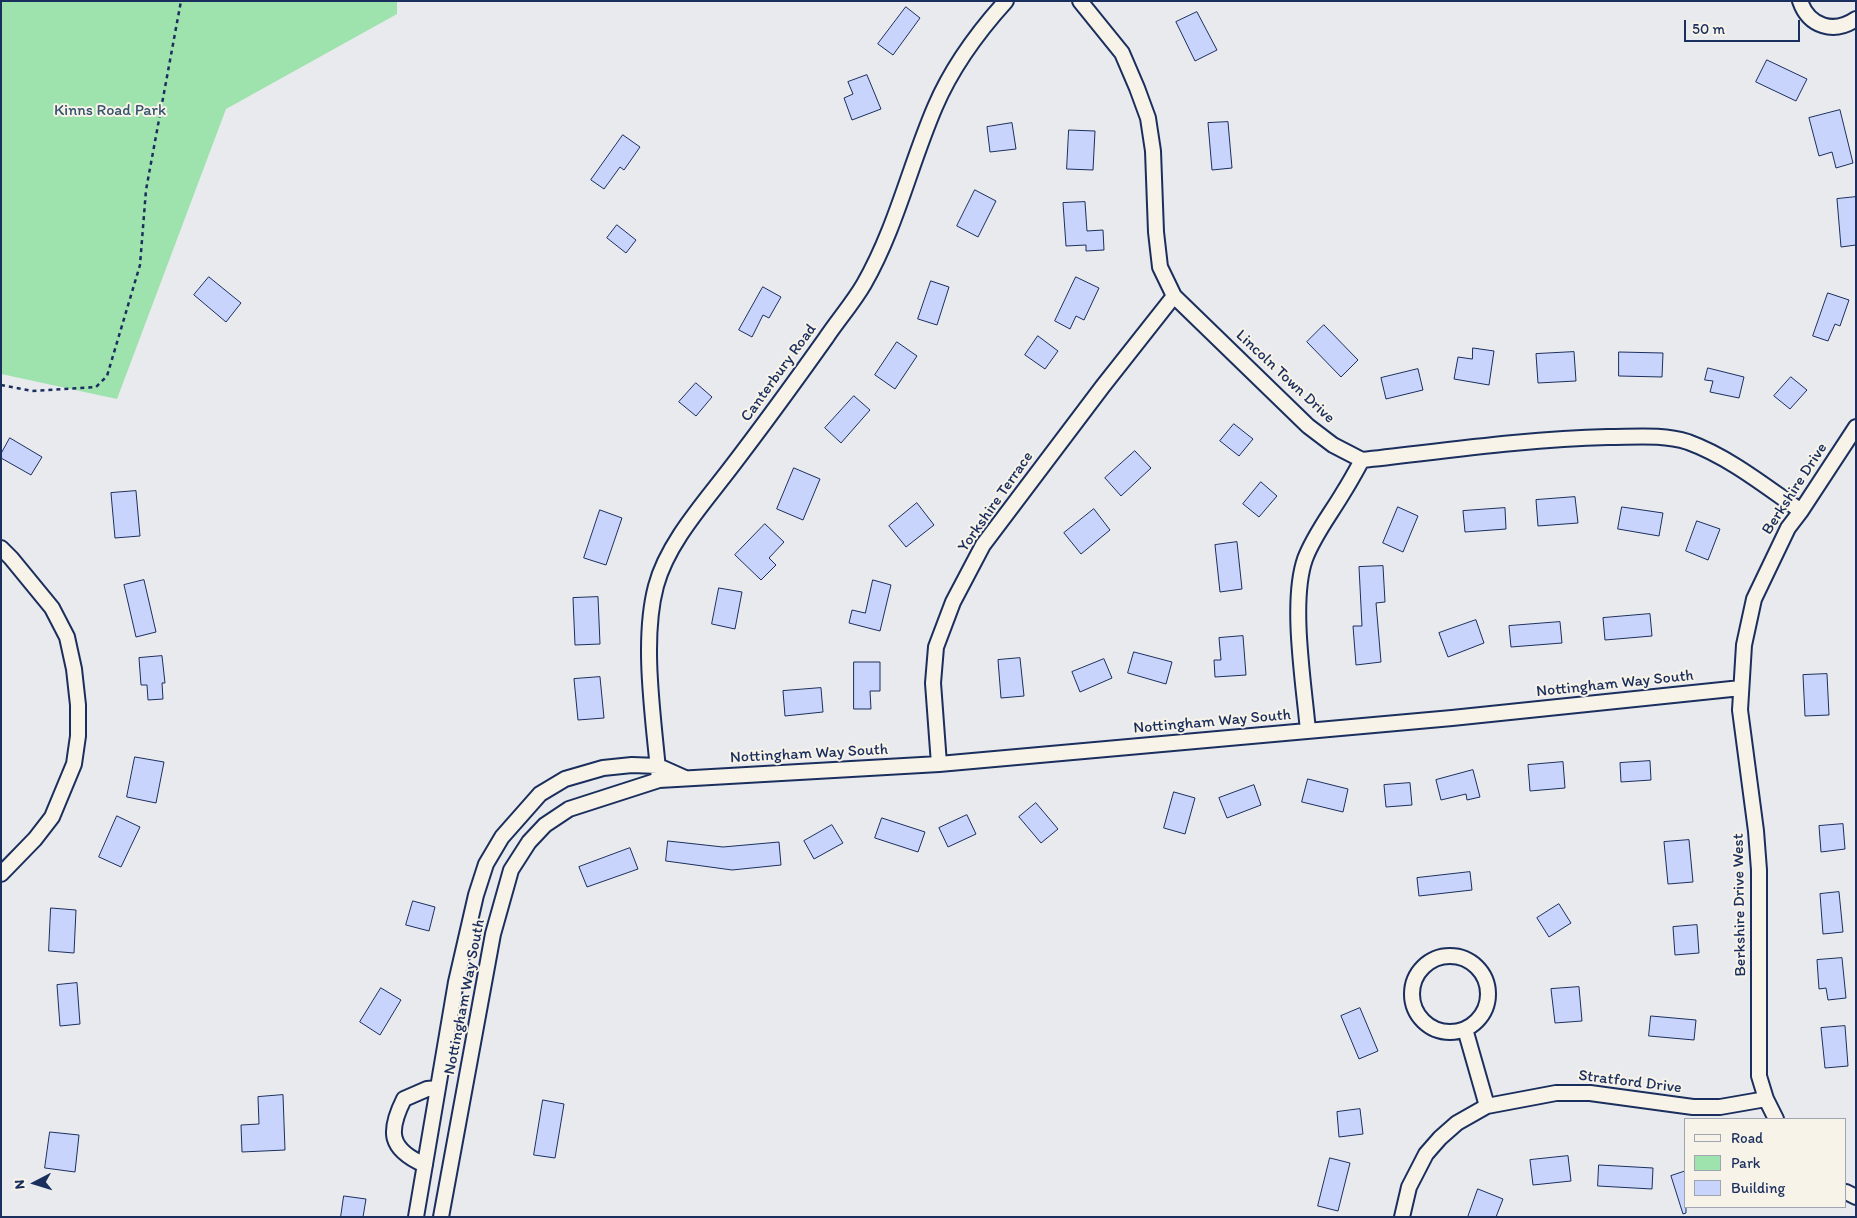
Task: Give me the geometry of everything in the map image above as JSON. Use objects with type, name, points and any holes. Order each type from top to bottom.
[{"type":"street","name":"Canterbury Road","points":[[658,773],[649,649],[650,613],[656,584],[685,528],[783,399],[864,284],[894,220],[935,107],[946,84],[979,31],[1006,1]]},
{"type":"street","name":"Lincoln Town Drive","points":[[1080,1],[1122,52],[1148,118],[1153,151],[1156,232],[1160,267],[1174,296],[1308,426],[1333,444],[1362,460]]},
{"type":"street","points":[[1800,1],[1804,11],[1810,18],[1824,26],[1841,27],[1856,19]]},
{"type":"street","name":"Yorkshire Terrace","points":[[939,764],[933,683],[936,647],[953,602],[983,545],[1103,386],[1174,296]]},
{"type":"street","name":"Berkshire Drive","points":[[1741,688],[1744,645],[1754,599],[1788,528],[1856,427]]},
{"type":"street","points":[[1308,731],[1299,633],[1299,594],[1304,561],[1316,534],[1344,492],[1362,460],[1573,438],[1654,436],[1686,442],[1717,455],[1753,477],[1801,511]]},
{"type":"street","points":[[1,548],[52,608],[67,637],[74,669],[78,720],[74,764],[52,817],[35,839],[1,874]]},
{"type":"street","name":"Nottingham Way South","points":[[416,1217],[456,982],[476,895],[486,864],[502,837],[540,794],[565,779],[603,768],[632,765],[658,773],[686,778],[939,764],[1452,718],[1741,688]]},
{"type":"street","name":"Berkshire Drive West","points":[[1741,688],[1740,710],[1756,831],[1759,870],[1759,1076],[1766,1099],[1776,1118]]},
{"type":"street","name":"Nottingham Way South","points":[[441,1217],[493,934],[511,870],[529,842],[545,825],[569,809],[658,773]]},
{"type":"street","points":[[1442,956],[1461,957],[1477,966],[1487,982],[1488,1001],[1485,1010],[1480,1018],[1465,1029],[1456,1032],[1438,1031],[1423,1021],[1414,1005],[1412,987],[1415,978],[1420,970],[1434,959],[1442,956]]},
{"type":"street","points":[[1465,1029],[1487,1106]]},
{"type":"street","name":"Nottingham Way South","points":[[425,1165],[403,1152],[394,1140],[393,1126],[404,1099],[427,1089],[438,1088]]},
{"type":"street","name":"Stratford Drive","points":[[1402,1217],[1409,1187],[1426,1154],[1457,1123],[1487,1106],[1556,1092],[1590,1093],[1693,1107],[1720,1107],[1766,1099]]},
{"type":"path","points":[[1,385],[32,391],[96,387],[107,376],[140,265],[146,190],[181,1]]},
{"type":"green space","name":"Kinns Road Park","points":[[1,1],[397,1],[397,14],[226,109],[117,399],[1,374]]},
{"type":"building","points":[[906,7],[920,18],[893,55],[878,44]]},
{"type":"building","points":[[1197,12],[1217,50],[1195,61],[1176,22]]},
{"type":"building","points":[[1767,60],[1807,79],[1796,101],[1756,82]]},
{"type":"building","points":[[867,75],[881,109],[852,120],[844,98],[853,94],[848,82]]},
{"type":"building","points":[[1840,110],[1853,163],[1836,168],[1832,152],[1819,156],[1809,118]]},
{"type":"building","points":[[1228,122],[1232,168],[1212,170],[1208,123]]},
{"type":"building","points":[[1012,123],[1016,149],[990,152],[987,127]]},
{"type":"building","points":[[1069,130],[1095,131],[1093,170],[1067,169]]},
{"type":"building","points":[[623,135],[640,147],[624,170],[620,167],[604,189],[591,180]]},
{"type":"building","points":[[975,190],[996,201],[978,237],[957,226]]},
{"type":"building","points":[[1856,197],[1856,245],[1841,247],[1837,199]]},
{"type":"building","points":[[1085,202],[1087,231],[1103,230],[1104,250],[1086,251],[1086,245],[1066,246],[1063,203]]},
{"type":"building","points":[[617,225],[636,240],[626,253],[607,238]]},
{"type":"building","points":[[209,277],[241,303],[226,322],[194,295]]},
{"type":"building","points":[[1076,277],[1099,288],[1084,320],[1076,316],[1070,329],[1055,321]]},
{"type":"building","points":[[931,281],[949,287],[937,325],[918,319]]},
{"type":"building","points":[[763,287],[781,297],[769,318],[763,315],[752,337],[739,330]]},
{"type":"building","points":[[1828,293],[1849,300],[1840,326],[1835,324],[1828,341],[1813,336]]},
{"type":"building","points":[[1324,325],[1358,360],[1341,377],[1307,342]]},
{"type":"building","points":[[1038,336],[1058,351],[1045,369],[1025,355]]},
{"type":"building","points":[[897,342],[917,356],[895,389],[875,375]]},
{"type":"building","points":[[1473,348],[1494,351],[1489,385],[1454,379],[1458,357],[1472,359]]},
{"type":"building","points":[[1574,352],[1576,381],[1538,383],[1536,354]]},
{"type":"building","points":[[1619,352],[1663,353],[1662,377],[1619,376]]},
{"type":"building","points":[[1708,368],[1744,377],[1739,398],[1710,392],[1713,381],[1705,380]]},
{"type":"building","points":[[1418,369],[1423,390],[1386,399],[1381,378]]},
{"type":"building","points":[[1791,377],[1807,390],[1790,409],[1774,396]]},
{"type":"building","points":[[696,383],[712,397],[696,416],[679,402]]},
{"type":"building","points":[[854,396],[870,410],[841,443],[825,428]]},
{"type":"building","points":[[1234,424],[1253,439],[1239,456],[1220,441]]},
{"type":"building","points":[[10,438],[42,457],[31,475],[1,458],[1,454]]},
{"type":"building","points":[[1135,451],[1151,468],[1121,496],[1105,478]]},
{"type":"building","points":[[794,468],[820,479],[803,520],[777,509]]},
{"type":"building","points":[[1261,482],[1277,496],[1259,517],[1243,504]]},
{"type":"building","points":[[136,491],[140,536],[115,538],[111,493]]},
{"type":"building","points":[[1575,497],[1578,523],[1538,526],[1536,500]]},
{"type":"building","points":[[917,503],[934,525],[906,547],[889,526]]},
{"type":"building","points":[[1398,507],[1418,516],[1403,552],[1383,543]]},
{"type":"building","points":[[1622,507],[1663,513],[1659,536],[1618,529]]},
{"type":"building","points":[[1505,508],[1506,529],[1465,532],[1463,511]]},
{"type":"building","points":[[1094,509],[1110,530],[1081,554],[1064,533]]},
{"type":"building","points":[[600,510],[622,518],[606,565],[584,558]]},
{"type":"building","points":[[1697,521],[1720,529],[1708,560],[1686,551]]},
{"type":"building","points":[[765,524],[784,542],[769,558],[776,565],[761,580],[735,555]]},
{"type":"building","points":[[1237,542],[1242,589],[1220,592],[1215,545]]},
{"type":"building","points":[[1383,566],[1385,602],[1376,603],[1381,662],[1356,665],[1353,626],[1362,626],[1359,567]]},
{"type":"building","points":[[144,580],[156,632],[136,637],[124,585]]},
{"type":"building","points":[[873,580],[891,585],[880,631],[849,623],[852,610],[865,613]]},
{"type":"building","points":[[719,588],[742,592],[735,629],[712,624]]},
{"type":"building","points":[[598,597],[600,644],[575,645],[573,598]]},
{"type":"building","points":[[1650,614],[1652,636],[1605,640],[1603,618]]},
{"type":"building","points":[[1476,620],[1484,643],[1448,657],[1439,633]]},
{"type":"building","points":[[1560,622],[1562,643],[1511,647],[1509,626]]},
{"type":"building","points":[[1243,636],[1246,675],[1215,677],[1214,660],[1221,660],[1219,638]]},
{"type":"building","points":[[1134,652],[1172,662],[1166,684],[1128,673]]},
{"type":"building","points":[[162,656],[165,683],[162,683],[163,699],[148,700],[147,685],[141,685],[139,658]]},
{"type":"building","points":[[1020,658],[1024,696],[1001,698],[998,660]]},
{"type":"building","points":[[1104,659],[1112,678],[1080,692],[1072,672]]},
{"type":"building","points":[[854,662],[880,662],[880,691],[870,691],[871,709],[854,709]]},
{"type":"building","points":[[1827,674],[1829,715],[1805,716],[1803,675]]},
{"type":"building","points":[[600,677],[604,718],[578,720],[574,679]]},
{"type":"building","points":[[821,688],[823,712],[785,716],[783,691]]},
{"type":"building","points":[[135,757],[164,762],[156,803],[127,797]]},
{"type":"building","points":[[1650,761],[1651,780],[1621,782],[1620,763]]},
{"type":"building","points":[[1563,762],[1565,788],[1530,791],[1528,765]]},
{"type":"building","points":[[1473,770],[1480,797],[1467,800],[1466,794],[1441,800],[1436,780]]},
{"type":"building","points":[[1308,779],[1348,789],[1343,812],[1302,802]]},
{"type":"building","points":[[1410,783],[1412,805],[1386,807],[1384,785]]},
{"type":"building","points":[[1254,785],[1261,805],[1227,818],[1219,798]]},
{"type":"building","points":[[1174,792],[1195,798],[1185,834],[1164,828]]},
{"type":"building","points":[[1036,803],[1058,829],[1041,843],[1019,817]]},
{"type":"building","points":[[967,815],[976,834],[948,847],[939,828]]},
{"type":"building","points":[[117,816],[140,827],[121,867],[99,857]]},
{"type":"building","points":[[882,818],[925,832],[918,852],[875,838]]},
{"type":"building","points":[[1843,824],[1845,849],[1821,852],[1819,826]]},
{"type":"building","points":[[832,825],[843,843],[814,859],[804,841]]},
{"type":"building","points":[[1689,840],[1693,882],[1668,884],[1664,842]]},
{"type":"building","points":[[668,841],[723,847],[779,842],[781,865],[732,870],[666,861]]},
{"type":"building","points":[[630,848],[638,869],[587,887],[579,867]]},
{"type":"building","points":[[1470,872],[1472,890],[1419,896],[1417,878]]},
{"type":"building","points":[[1839,892],[1843,932],[1823,934],[1820,894]]},
{"type":"building","points":[[413,901],[435,907],[429,931],[406,925]]},
{"type":"building","points":[[1559,904],[1571,923],[1549,937],[1537,918]]},
{"type":"building","points":[[51,908],[76,910],[74,953],[49,951]]},
{"type":"building","points":[[1697,925],[1699,953],[1675,955],[1673,927]]},
{"type":"building","points":[[1842,958],[1846,998],[1828,1000],[1826,988],[1819,989],[1817,960]]},
{"type":"building","points":[[77,983],[80,1024],[60,1026],[57,985]]},
{"type":"building","points":[[1579,987],[1582,1021],[1555,1023],[1551,989]]},
{"type":"building","points":[[381,988],[401,1000],[380,1035],[360,1022]]},
{"type":"building","points":[[1360,1008],[1378,1051],[1359,1059],[1341,1016]]},
{"type":"building","points":[[1651,1016],[1696,1020],[1694,1040],[1649,1036]]},
{"type":"building","points":[[1845,1026],[1848,1066],[1825,1068],[1821,1028]]},
{"type":"building","points":[[283,1095],[285,1150],[242,1152],[241,1125],[259,1124],[258,1097]]},
{"type":"building","points":[[543,1100],[564,1104],[555,1158],[534,1155]]},
{"type":"building","points":[[1360,1109],[1363,1134],[1339,1137],[1337,1112]]},
{"type":"building","points":[[50,1132],[79,1135],[75,1172],[45,1168]]},
{"type":"building","points":[[1568,1156],[1571,1181],[1533,1185],[1530,1160]]},
{"type":"building","points":[[1330,1158],[1350,1163],[1338,1211],[1318,1206]]},
{"type":"building","points":[[1599,1165],[1653,1168],[1652,1189],[1598,1186]]},
{"type":"building","points":[[1684,1172],[1684,1208],[1686,1208],[1686,1213],[1683,1214],[1671,1176]]},
{"type":"building","points":[[1478,1189],[1503,1199],[1496,1217],[1468,1217]]},
{"type":"building","points":[[344,1196],[366,1199],[363,1217],[341,1217]]}]
